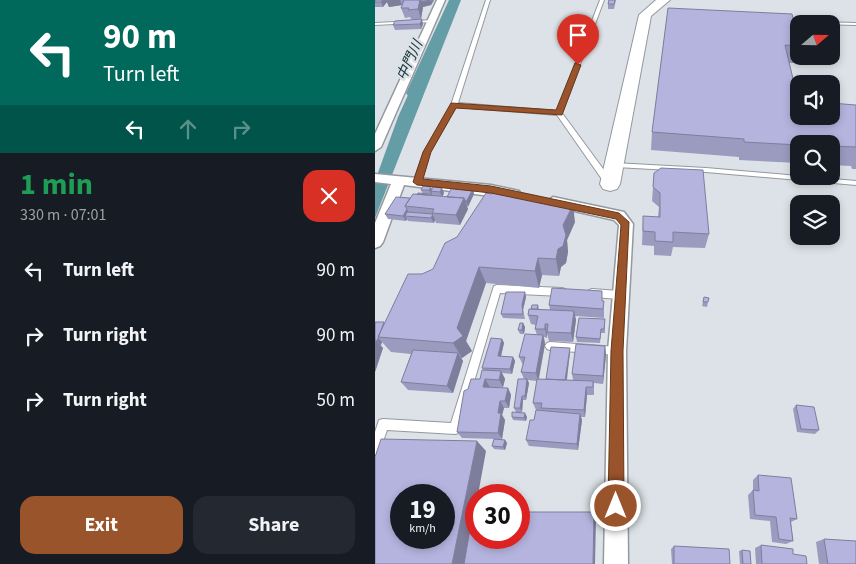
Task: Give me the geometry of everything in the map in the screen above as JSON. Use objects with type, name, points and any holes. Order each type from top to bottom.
[{"type":"street","points":[[375,147],[441,0]]},
{"type":"street","points":[[610,184],[645,15],[664,0]]},
{"type":"street","points":[[610,184],[616,165]]},
{"type":"street","points":[[375,178],[491,190],[619,216],[626,224],[617,351],[616,564]]},
{"type":"street","points":[[375,242],[399,180]]},
{"type":"lane","points":[[417,182],[427,152],[454,105],[488,0]]},
{"type":"lane","points":[[559,113],[602,0]]},
{"type":"lane","points":[[375,24],[433,21]]},
{"type":"lane","points":[[840,24],[856,24]]},
{"type":"lane","points":[[454,105],[559,113],[610,184]]},
{"type":"lane","points":[[616,165],[707,170],[856,183]]},
{"type":"lane","points":[[375,449],[378,428],[383,424],[455,429],[497,289],[620,294]]},
{"type":"lane","points":[[550,346],[617,351]]},
{"type":"water","points":[[451,0],[461,0],[375,218],[375,181],[398,117]]},
{"type":"building","points":[[404,0],[420,0],[418,9],[408,10],[409,8],[401,8]]},
{"type":"building","points":[[609,0],[615,0],[614,4],[608,4]]},
{"type":"building","points":[[668,8],[792,14],[790,15],[790,45],[785,45],[792,75],[790,75],[790,125],[840,125],[840,104],[856,105],[856,147],[840,146],[840,135],[790,135],[790,145],[744,142],[744,139],[652,132]]},
{"type":"building","points":[[422,19],[420,24],[393,25],[395,21]]},
{"type":"building","points":[[661,168],[703,170],[709,234],[673,232],[673,242],[655,241],[655,232],[643,231],[643,216],[660,217],[660,193],[653,187],[654,173]]},
{"type":"building","points":[[423,186],[431,187],[429,190],[421,190]]},
{"type":"building","points":[[433,187],[442,188],[440,192],[431,191]]},
{"type":"building","points":[[452,187],[473,189],[466,202],[464,198],[447,197]]},
{"type":"building","points":[[494,190],[573,205],[563,225],[566,235],[563,246],[558,249],[556,259],[538,258],[535,271],[479,267],[457,328],[463,336],[453,343],[378,337],[408,274],[422,274],[433,269],[445,243],[457,237],[486,193],[492,194]]},
{"type":"building","points":[[413,194],[464,198],[456,215],[432,213],[434,209],[405,206]]},
{"type":"building","points":[[396,197],[410,198],[405,206],[407,209],[403,216],[385,214]]},
{"type":"building","points":[[407,212],[433,214],[431,218],[405,216]]},
{"type":"building","points":[[552,288],[602,291],[603,309],[549,305]]},
{"type":"building","points":[[506,292],[525,292],[522,305],[523,314],[501,314]]},
{"type":"building","points":[[704,297],[709,298],[708,302],[703,302]]},
{"type":"building","points":[[532,305],[538,305],[537,309],[531,309]]},
{"type":"building","points":[[529,309],[574,311],[571,333],[547,332],[548,324],[545,324],[545,329],[535,329],[538,316],[528,315]]},
{"type":"building","points":[[579,318],[605,319],[600,339],[576,337]]},
{"type":"building","points":[[375,322],[384,322],[377,341],[375,340]]},
{"type":"building","points":[[520,323],[523,323],[522,330],[518,330]]},
{"type":"building","points":[[525,334],[543,335],[536,373],[521,372],[525,357],[519,357]]},
{"type":"building","points":[[491,338],[502,339],[498,356],[513,357],[510,369],[482,368]]},
{"type":"building","points":[[576,344],[605,346],[603,376],[572,374]]},
{"type":"building","points":[[551,347],[570,348],[565,380],[546,379]]},
{"type":"building","points":[[413,350],[458,353],[447,386],[401,382]]},
{"type":"building","points":[[482,370],[501,371],[499,380],[485,379],[483,387],[508,388],[505,401],[500,401],[498,413],[501,413],[498,433],[457,432],[464,391],[468,389],[471,379],[480,379]]},
{"type":"building","points":[[518,379],[527,379],[525,396],[522,396],[520,408],[514,408]]},
{"type":"building","points":[[537,379],[593,381],[593,387],[586,387],[584,410],[541,408],[542,403],[533,403]]},
{"type":"building","points":[[796,405],[814,407],[819,430],[801,429]]},
{"type":"building","points":[[536,410],[580,414],[577,444],[526,440],[530,420],[534,420]]},
{"type":"building","points":[[512,412],[525,413],[524,418],[512,417]]},
{"type":"building","points":[[381,439],[477,441],[468,484],[465,484],[465,500],[452,564],[375,564],[375,457]]},
{"type":"building","points":[[494,439],[505,440],[503,447],[492,446]]},
{"type":"building","points":[[758,475],[791,478],[797,519],[790,518],[793,541],[779,539],[776,517],[755,515],[753,490],[759,491]]},
{"type":"building","points":[[530,512],[594,512],[593,564],[464,564],[467,549],[530,549]]},
{"type":"building","points":[[824,539],[856,541],[856,564],[828,564]]},
{"type":"building","points":[[761,545],[793,549],[793,554],[806,556],[807,564],[762,564]]},
{"type":"building","points":[[674,546],[729,549],[730,564],[674,564]]},
{"type":"building","points":[[742,550],[750,551],[751,564],[743,564]]},
{"type":"waterway","name":"中門川","points":[[414,101],[408,93],[451,0]]},
{"type":"route","points":[[578,65],[559,113],[454,105],[427,152],[417,182],[491,190],[619,216],[626,224],[617,351],[616,506]]}]
